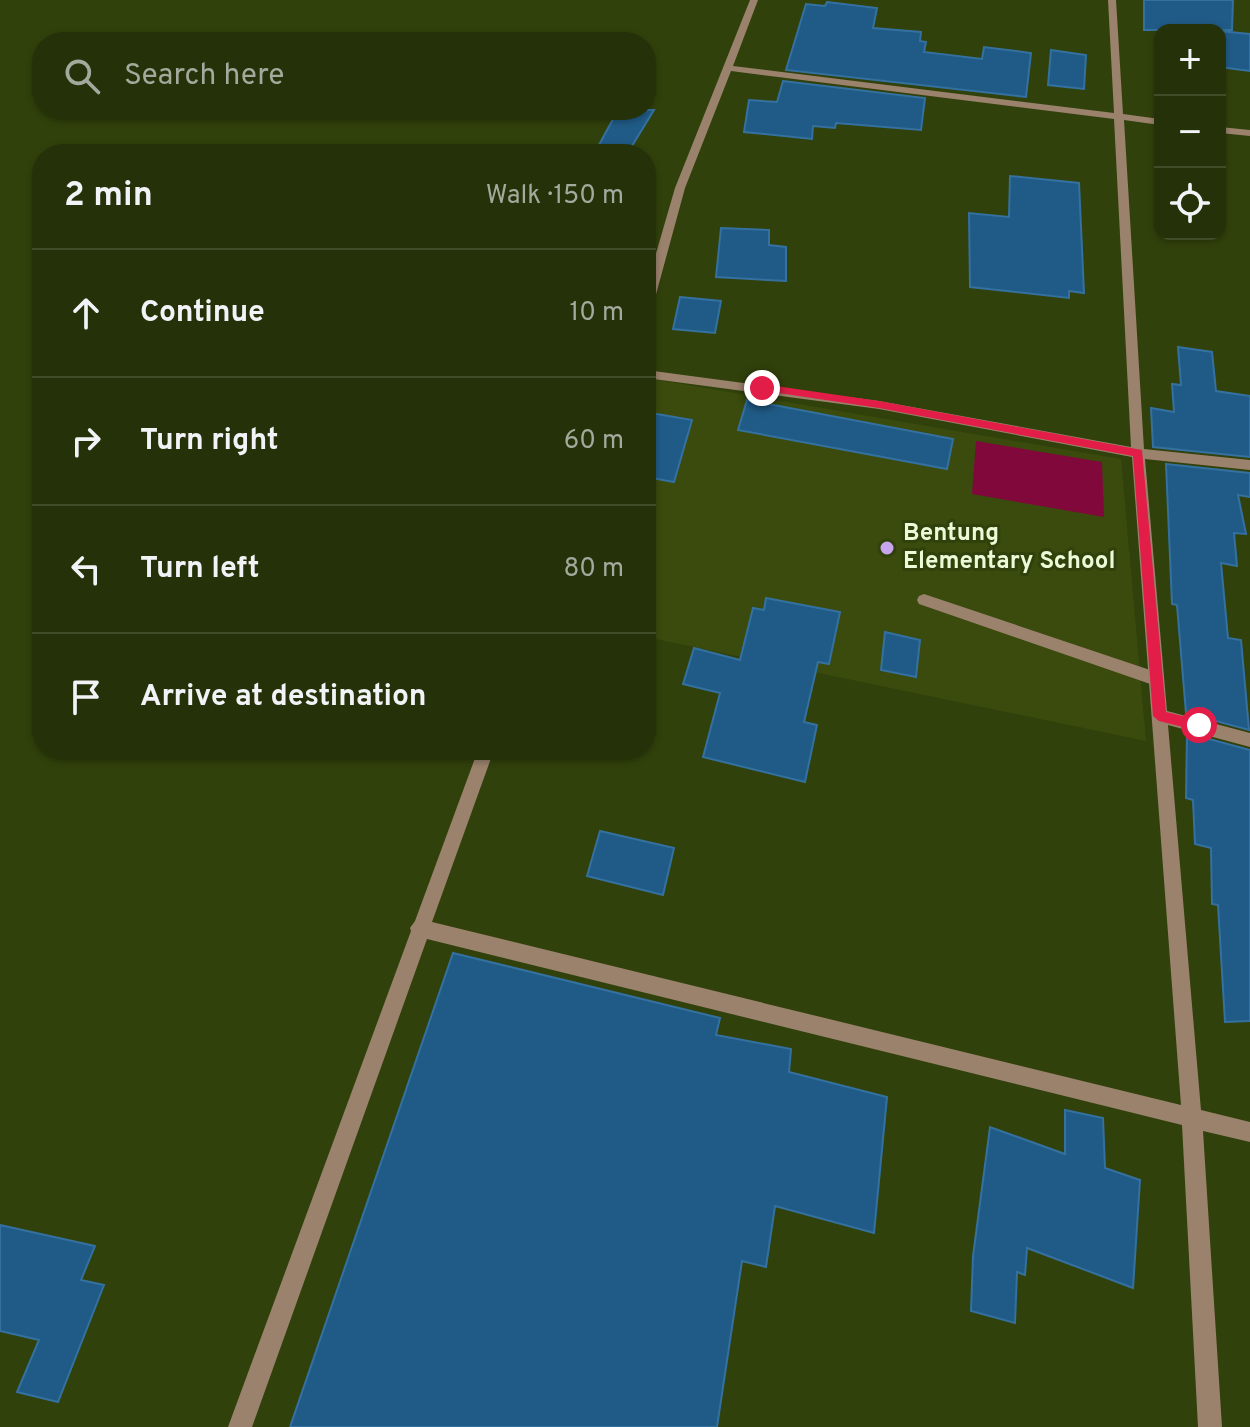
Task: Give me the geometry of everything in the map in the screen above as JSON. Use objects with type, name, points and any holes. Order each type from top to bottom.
[{"type":"street","points":[[656,273],[680,188],[754,0]]},
{"type":"street","points":[[1112,0],[1138,453],[1192,1118],[1210,1427]]},
{"type":"street","points":[[727,68],[1154,121]]},
{"type":"street","points":[[1226,131],[1250,133]]},
{"type":"street","points":[[656,375],[879,405],[1138,453],[1250,465]]},
{"type":"street","points":[[924,600],[1156,679]]},
{"type":"street","points":[[1159,716],[1250,740]]},
{"type":"street","points":[[240,1427],[482,760]]},
{"type":"street","points":[[419,928],[1250,1132]]},
{"type":"shaded area","name":"Bentung Elementary School","points":[[656,380],[1121,459],[1146,741],[656,639]]},
{"type":"shaded area","points":[[976,441],[1102,462],[1104,517],[972,494]]},
{"type":"building","points":[[1144,0],[1233,0],[1232,30],[1226,30],[1226,24],[1154,24],[1154,30],[1144,30]]},
{"type":"building","points":[[827,2],[877,8],[873,28],[921,32],[920,41],[926,42],[924,52],[982,59],[984,47],[1031,53],[1026,97],[786,70],[806,4],[825,6]]},
{"type":"building","points":[[1226,32],[1250,34],[1250,71],[1226,68]]},
{"type":"building","points":[[1051,50],[1086,55],[1084,89],[1048,85]]},
{"type":"building","points":[[783,81],[925,98],[921,130],[836,123],[835,128],[813,126],[812,139],[744,132],[749,100],[777,102]]},
{"type":"building","points":[[613,120],[648,120],[633,144],[599,144]]},
{"type":"building","points":[[1010,176],[1079,183],[1084,293],[1069,291],[1069,298],[970,287],[969,213],[1009,217]]},
{"type":"building","points":[[721,228],[769,230],[769,245],[786,247],[786,281],[716,277]]},
{"type":"building","points":[[680,297],[721,301],[715,333],[673,329]]},
{"type":"building","points":[[1178,347],[1212,352],[1216,391],[1250,396],[1250,457],[1153,447],[1151,408],[1174,412],[1172,384],[1181,385]]},
{"type":"building","points":[[747,400],[953,439],[947,469],[738,430]]},
{"type":"building","points":[[656,414],[692,420],[674,482],[656,479]]},
{"type":"building","points":[[1166,464],[1250,473],[1250,497],[1238,495],[1246,534],[1234,533],[1237,566],[1221,563],[1228,638],[1241,640],[1249,730],[1186,713],[1177,605],[1172,604]]},
{"type":"building","points":[[766,598],[840,612],[829,664],[818,662],[804,722],[817,725],[805,782],[703,757],[720,693],[683,684],[694,648],[740,660],[753,608],[764,610]]},
{"type":"building","points":[[885,632],[920,640],[916,677],[881,670]]},
{"type":"building","points":[[1187,733],[1250,750],[1250,1021],[1225,1022],[1218,905],[1212,904],[1211,848],[1195,844],[1193,800],[1186,798]]},
{"type":"building","points":[[600,831],[674,848],[663,895],[587,876]]},
{"type":"building","points":[[453,953],[720,1018],[716,1035],[791,1049],[789,1072],[887,1097],[874,1233],[775,1206],[766,1267],[742,1261],[717,1427],[290,1427]]},
{"type":"building","points":[[1065,1110],[1103,1118],[1105,1168],[1140,1180],[1133,1288],[1027,1248],[1025,1275],[1017,1272],[1015,1323],[971,1311],[973,1256],[990,1127],[1065,1154]]},
{"type":"building","points":[[0,1225],[95,1246],[81,1280],[104,1285],[58,1402],[17,1392],[39,1340],[0,1331]]},
{"type":"place","name":"Bentung Elementary School","points":[[887,548]]},
{"type":"route","points":[[762,388],[879,405],[1138,453],[1159,716],[1199,725]]}]
